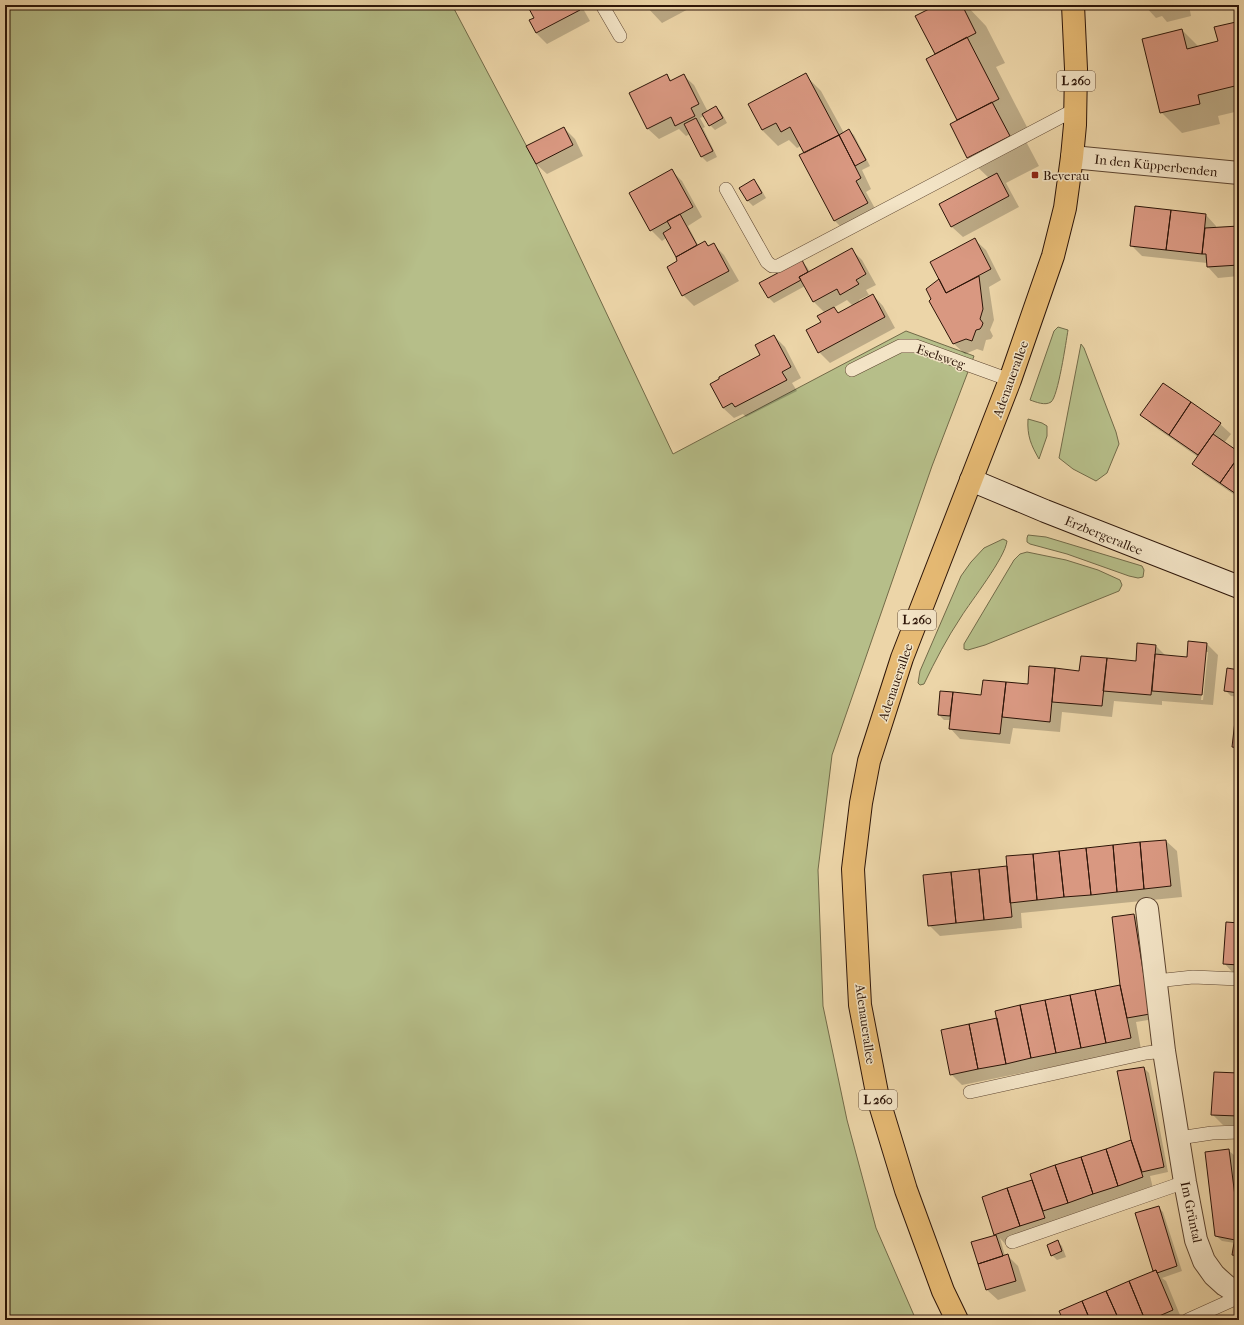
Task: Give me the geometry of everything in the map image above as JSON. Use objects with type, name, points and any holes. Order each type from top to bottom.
[{"type":"main road","name":"Adenauerallee","points":[[957,1320],[943,1291],[906,1190],[878,1098],[860,1005],[853,869],[861,803],[869,761],[902,658],[1010,380],[1053,256],[1064,208],[1072,157],[1076,109],[1073,5]]},
{"type":"street","name":"In den Küpperbenden","points":[[1072,157],[1239,173]]},
{"type":"street","name":"Erzbergerallee","points":[[971,480],[1045,511],[1239,587]]},
{"type":"street","name":"Im Grüntal","points":[[1147,909],[1164,1051],[1196,1240],[1204,1261],[1214,1275],[1239,1296]]},
{"type":"lane","points":[[602,5],[620,36]]},
{"type":"lane","points":[[726,189],[767,262],[772,266],[778,266],[1076,109]]},
{"type":"lane","name":"Eselsweg","points":[[852,370],[900,346],[916,346],[1010,380]]},
{"type":"lane","points":[[1156,981],[1193,977],[1239,980]]},
{"type":"lane","points":[[970,1092],[1146,1053],[1164,1051]]},
{"type":"lane","points":[[1179,1138],[1212,1133],[1239,1132]]},
{"type":"lane","points":[[1012,1242],[1185,1182]]},
{"type":"lane","name":"Im Grüntal","points":[[1188,1320],[1239,1296]]},
{"type":"green space","points":[[5,5],[452,5],[536,164],[673,454],[906,331],[974,356],[932,466],[832,755],[818,870],[823,1006],[847,1120],[876,1228],[916,1320],[5,1320]]},
{"type":"green space","points":[[1058,327],[1068,330],[1054,398],[1051,402],[1046,404],[1038,403],[1030,400],[1054,331]]},
{"type":"green space","points":[[1081,344],[1084,348],[1116,432],[1119,444],[1107,473],[1096,481],[1073,469],[1059,458]]},
{"type":"green space","points":[[1028,419],[1047,426],[1047,436],[1039,459],[1030,440]]},
{"type":"green space","points":[[1028,535],[1046,537],[1142,566],[1144,570],[1143,577],[1138,578],[1129,576],[1067,554],[1030,544],[1027,542]]},
{"type":"green space","points":[[1003,539],[1007,541],[1000,558],[951,633],[924,684],[920,685],[918,683],[920,671],[961,576],[984,548]]},
{"type":"green space","points":[[1027,552],[1066,560],[1098,570],[1120,580],[1122,585],[1119,591],[985,645],[968,650],[964,649],[964,644],[1014,560],[1020,554]]},
{"type":"building","points":[[527,5],[577,5],[580,10],[536,33],[529,20],[534,18]]},
{"type":"building","points":[[937,5],[962,5],[976,33],[935,54],[915,16]]},
{"type":"building","points":[[1236,22],[1239,32],[1239,85],[1198,95],[1200,104],[1160,113],[1142,39],[1182,29],[1187,49],[1218,41],[1214,27]]},
{"type":"building","points":[[967,37],[999,99],[957,120],[926,59]]},
{"type":"building","points":[[806,73],[839,135],[804,153],[790,127],[781,132],[776,123],[762,130],[748,104]]},
{"type":"building","points":[[667,74],[670,81],[684,74],[699,104],[691,108],[695,116],[675,126],[671,117],[647,129],[629,93]]},
{"type":"building","points":[[992,102],[1010,136],[967,158],[950,124]]},
{"type":"building","points":[[716,106],[723,118],[709,126],[702,114]]},
{"type":"building","points":[[696,118],[713,151],[701,157],[684,124]]},
{"type":"building","points":[[564,127],[573,145],[536,164],[526,146]]},
{"type":"building","points":[[849,129],[866,160],[855,166],[839,135]]},
{"type":"building","points":[[839,135],[861,178],[856,181],[868,203],[834,221],[799,155]]},
{"type":"building","points":[[672,169],[693,207],[650,231],[629,193]]},
{"type":"building","points":[[997,173],[1009,196],[951,227],[939,204]]},
{"type":"building","points":[[754,179],[762,193],[747,201],[739,188]]},
{"type":"building","points":[[1135,206],[1171,210],[1166,250],[1130,246]]},
{"type":"building","points":[[1171,210],[1206,214],[1202,254],[1166,250]]},
{"type":"building","points":[[680,214],[697,245],[676,257],[663,233],[671,228],[667,221]]},
{"type":"building","points":[[1239,226],[1239,265],[1207,267],[1206,254],[1202,254],[1205,228]]},
{"type":"building","points":[[975,238],[991,269],[946,293],[930,262]]},
{"type":"building","points":[[705,241],[708,246],[714,243],[729,271],[682,296],[667,267],[677,261],[676,257]]},
{"type":"building","points":[[852,248],[866,274],[856,280],[859,284],[840,295],[837,289],[813,302],[799,277]]},
{"type":"building","points":[[802,260],[808,272],[799,277],[801,280],[768,298],[759,283]]},
{"type":"building","points":[[979,276],[983,309],[980,319],[983,323],[982,326],[980,329],[976,330],[972,341],[966,339],[953,344],[929,301],[931,299],[926,289],[939,279],[946,293]]},
{"type":"building","points":[[873,294],[885,317],[818,353],[806,330],[821,322],[817,316],[834,307],[838,313]]},
{"type":"building","points":[[774,335],[791,367],[782,372],[787,380],[735,407],[732,403],[723,408],[710,384],[719,379],[719,377],[760,355],[755,345]]},
{"type":"building","points":[[1163,383],[1191,402],[1169,435],[1140,415]]},
{"type":"building","points":[[1191,402],[1221,423],[1198,455],[1169,435]]},
{"type":"building","points":[[1213,434],[1239,452],[1239,456],[1220,483],[1192,464]]},
{"type":"building","points":[[1239,456],[1239,496],[1220,483]]},
{"type":"building","points":[[1188,641],[1207,643],[1202,695],[1152,691],[1155,654],[1187,657]]},
{"type":"building","points":[[1137,643],[1156,645],[1151,695],[1103,691],[1107,658],[1136,661]]},
{"type":"building","points":[[1081,656],[1107,658],[1102,706],[1052,702],[1055,668],[1079,671]]},
{"type":"building","points":[[1029,666],[1055,668],[1050,722],[1002,717],[1006,682],[1028,684]]},
{"type":"building","points":[[1227,668],[1239,670],[1239,693],[1224,691]]},
{"type":"building","points":[[983,680],[1006,682],[1000,734],[949,729],[953,692],[981,695]]},
{"type":"building","points":[[940,691],[953,692],[950,716],[938,715]]},
{"type":"building","points":[[1236,712],[1239,712],[1239,748],[1232,747]]},
{"type":"building","points":[[1166,840],[1171,886],[1144,889],[1140,842]]},
{"type":"building","points":[[1140,842],[1144,889],[1117,892],[1113,845]]},
{"type":"building","points":[[1113,845],[1117,892],[1091,895],[1086,848]]},
{"type":"building","points":[[1086,848],[1091,895],[1064,897],[1059,851]]},
{"type":"building","points":[[1059,851],[1064,897],[1037,900],[1033,854]]},
{"type":"building","points":[[1033,854],[1037,900],[1010,903],[1006,856]]},
{"type":"building","points":[[1007,866],[1012,917],[984,920],[979,869]]},
{"type":"building","points":[[979,869],[984,920],[956,923],[951,872]]},
{"type":"building","points":[[951,872],[956,923],[928,926],[923,875]]},
{"type":"building","points":[[1134,914],[1150,1014],[1127,1018],[1120,985],[1112,917]]},
{"type":"building","points":[[1226,922],[1239,923],[1239,965],[1223,964]]},
{"type":"building","points":[[1120,985],[1131,1038],[1106,1043],[1095,990]]},
{"type":"building","points":[[1095,990],[1106,1043],[1081,1048],[1070,995]]},
{"type":"building","points":[[1070,995],[1081,1048],[1056,1053],[1045,1000]]},
{"type":"building","points":[[1045,1000],[1056,1053],[1031,1058],[1020,1005]]},
{"type":"building","points":[[1020,1005],[1031,1058],[1006,1064],[995,1011]]},
{"type":"building","points":[[997,1018],[1006,1064],[978,1069],[969,1024]]},
{"type":"building","points":[[969,1024],[978,1069],[950,1075],[941,1030]]},
{"type":"building","points":[[1144,1067],[1164,1167],[1142,1172],[1131,1140],[1117,1071]]},
{"type":"building","points":[[1214,1072],[1239,1073],[1238,1116],[1211,1115]]},
{"type":"building","points":[[1131,1140],[1143,1177],[1118,1186],[1106,1149]]},
{"type":"building","points":[[1106,1149],[1118,1186],[1093,1194],[1081,1157]]},
{"type":"building","points":[[1229,1149],[1238,1220],[1235,1240],[1215,1236],[1205,1152]]},
{"type":"building","points":[[1081,1157],[1093,1194],[1068,1203],[1055,1165]]},
{"type":"building","points":[[1055,1165],[1068,1203],[1043,1211],[1030,1174]]},
{"type":"building","points":[[1032,1180],[1045,1218],[1020,1226],[1007,1188]]},
{"type":"building","points":[[1007,1188],[1020,1226],[994,1235],[982,1197]]},
{"type":"building","points":[[1159,1206],[1177,1266],[1157,1273],[1156,1270],[1153,1271],[1135,1213]]},
{"type":"building","points":[[1239,1213],[1239,1256],[1232,1255]]},
{"type":"building","points":[[996,1235],[1003,1256],[978,1264],[971,1242]]},
{"type":"building","points":[[1058,1240],[1062,1251],[1051,1256],[1047,1245]]},
{"type":"building","points":[[1008,1254],[1016,1281],[986,1290],[978,1264]]},
{"type":"building","points":[[1156,1270],[1173,1310],[1150,1320],[1145,1320],[1129,1281]]},
{"type":"building","points":[[1129,1281],[1145,1320],[1119,1320],[1106,1291]]},
{"type":"building","points":[[1106,1291],[1119,1320],[1090,1320],[1082,1301]]},
{"type":"building","points":[[1082,1301],[1090,1320],[1063,1320],[1059,1311]]},
{"type":"building","points":[[1061,1316],[1063,1320],[1051,1320]]},
{"type":"place","name":"Beverau","points":[[1035,175]]}]
